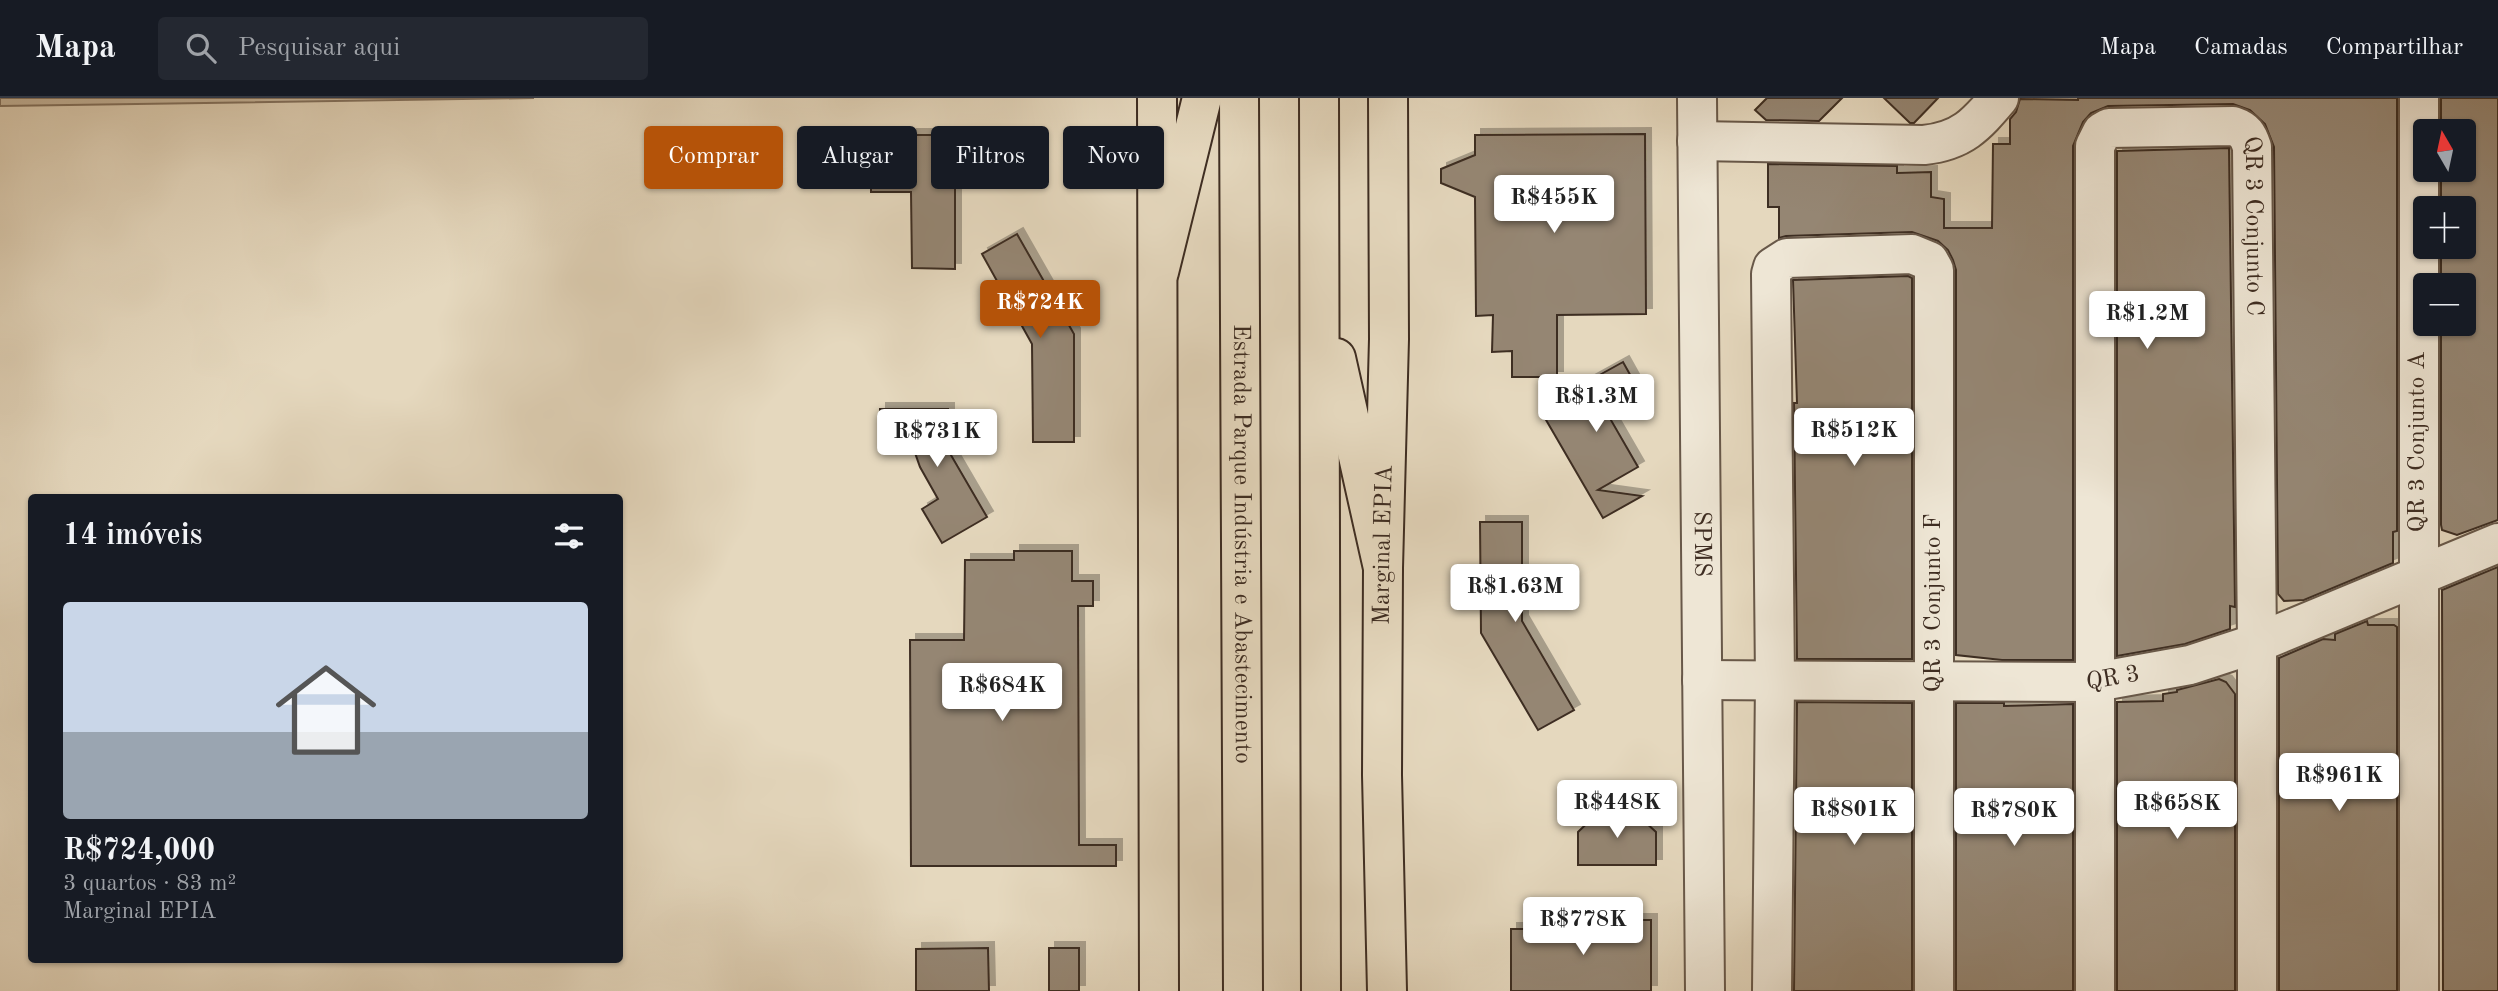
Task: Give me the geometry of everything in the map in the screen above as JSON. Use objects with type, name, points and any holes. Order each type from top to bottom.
[{"type":"main road","points":[[1157,98],[1159,991]]},
{"type":"main road","points":[[1158,272],[1202,98]]},
{"type":"main road","name":"Estrada Parque Indústria e Abastecimento","points":[[1239,98],[1243,991]]},
{"type":"main road","points":[[1319,98],[1321,991]]},
{"type":"main road","name":"Marginal EPIA","points":[[1387,991],[1382,775],[1383,568],[1389,339],[1388,98]]},
{"type":"main road","points":[[1320,286],[1383,568]]},
{"type":"street","name":"SPMS","points":[[1697,98],[1705,991]]},
{"type":"street","points":[[1697,141],[1941,143],[1969,130],[1999,98]]},
{"type":"street","name":"QR 3 Conjunto A","points":[[2419,98],[2419,991]]},
{"type":"street","name":"QR 3 Conjunto C","points":[[2096,682],[2095,146],[2102,132],[2109,128],[2233,127],[2242,129],[2248,135],[2252,147],[2257,643]]},
{"type":"street","name":"QR 3 Conjunto F","points":[[1772,991],[1775,680],[1771,288],[1773,267],[1787,258],[1912,254],[1930,261],[1934,270],[1934,991]]},
{"type":"street","name":"QR 3","points":[[1702,680],[2096,682],[2190,665],[2257,643],[2498,543]]},
{"type":"street","points":[[2257,643],[2257,991]]},
{"type":"street","points":[[2095,991],[2096,682]]},
{"type":"shaded area","points":[[0,98],[534,98],[0,106]]},
{"type":"building","points":[[1767,98],[1842,98],[1819,121],[1766,120],[1755,110]]},
{"type":"building","points":[[1884,98],[1938,98],[1914,123],[1910,123]]},
{"type":"building","points":[[2397,98],[2397,531],[2393,532],[2393,563],[2304,600],[2284,601],[2278,594],[2274,147],[2265,124],[2250,110],[2233,104],[2108,106],[2091,113],[2083,122],[2073,146],[2073,660],[2002,660],[1956,655],[1956,270],[1953,260],[1948,250],[1938,241],[1912,232],[1779,238],[1779,207],[1768,207],[1768,164],[1897,166],[1897,173],[1931,172],[1931,197],[1944,199],[1944,228],[1992,228],[1993,144],[2010,144],[2010,119],[2016,112],[2020,99]]},
{"type":"building","points":[[2441,98],[2498,98],[2498,520],[2457,535],[2442,530],[2441,525],[2441,336],[2476,336],[2476,273],[2441,273],[2441,259],[2476,259],[2476,196],[2441,196],[2441,182],[2476,182],[2476,119],[2441,119]]},
{"type":"building","points":[[1645,134],[1646,314],[1557,315],[1557,377],[1512,377],[1512,351],[1492,352],[1493,315],[1476,316],[1475,197],[1441,183],[1441,169],[1475,155],[1475,135]]},
{"type":"building","points":[[917,135],[931,135],[931,189],[955,189],[955,269],[912,268],[911,192],[871,192],[871,189],[917,189]]},
{"type":"building","points":[[2229,148],[2235,607],[2230,606],[2230,629],[2185,644],[2117,656],[2117,151]]},
{"type":"building","points":[[1017,234],[1074,334],[1074,442],[1033,442],[1032,344],[982,254]]},
{"type":"building","points":[[1912,278],[1912,659],[1797,659],[1794,403],[1797,403],[1793,280]]},
{"type":"building","points":[[1623,362],[1642,396],[1608,415],[1638,467],[1598,490],[1642,496],[1603,518],[1542,413],[1549,403]]},
{"type":"building","points":[[880,409],[948,409],[948,450],[987,517],[942,543],[922,509],[938,499],[920,467],[908,433],[880,433]]},
{"type":"building","points":[[1480,522],[1522,522],[1522,621],[1574,710],[1538,730],[1481,633]]},
{"type":"building","points":[[1014,551],[1072,551],[1072,581],[1093,581],[1093,606],[1078,606],[1079,845],[1116,845],[1116,866],[911,866],[910,640],[964,640],[965,560],[1014,560]]},
{"type":"building","points":[[2498,567],[2498,991],[2443,991],[2442,590]]},
{"type":"building","points":[[2367,621],[2368,625],[2397,627],[2397,991],[2279,991],[2279,658],[2323,639],[2335,640],[2335,634]]},
{"type":"building","points":[[2219,679],[2226,682],[2235,694],[2235,991],[2117,991],[2117,702],[2163,701],[2163,694]]},
{"type":"building","points":[[1797,702],[1912,703],[1912,991],[1794,991]]},
{"type":"building","points":[[1956,703],[2004,703],[2004,706],[2073,704],[2073,991],[1956,991]]},
{"type":"building","points":[[1601,810],[1632,810],[1656,832],[1656,865],[1578,865],[1578,832]]},
{"type":"building","points":[[1570,920],[1651,920],[1651,991],[1511,991],[1511,929],[1570,929]]},
{"type":"building","points":[[988,948],[989,991],[916,991],[916,949]]},
{"type":"building","points":[[1049,948],[1079,948],[1079,991],[1049,991]]}]
